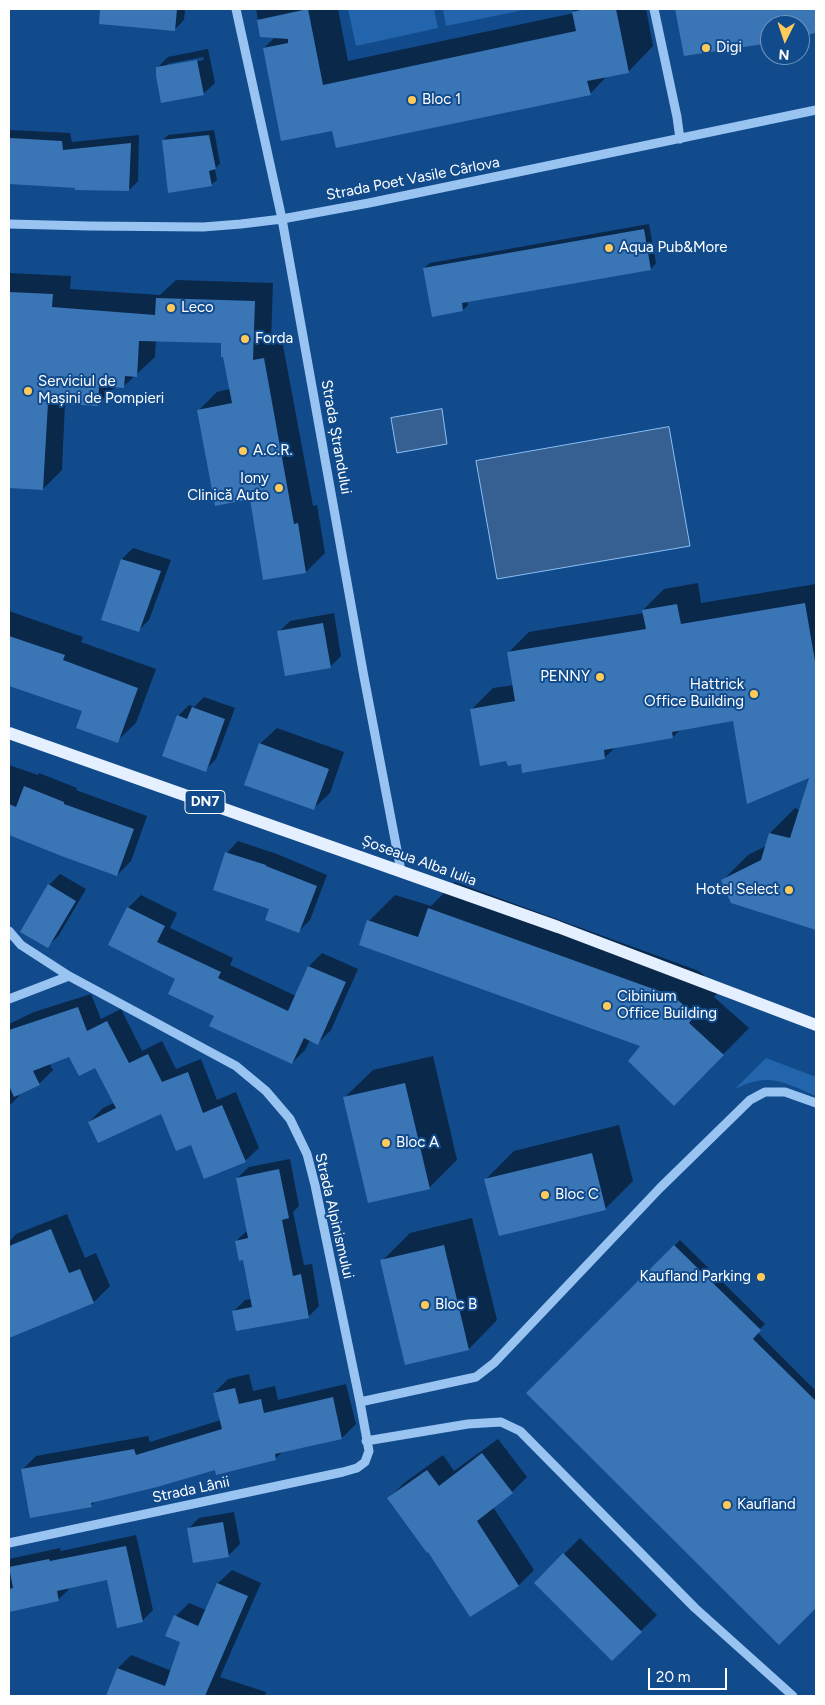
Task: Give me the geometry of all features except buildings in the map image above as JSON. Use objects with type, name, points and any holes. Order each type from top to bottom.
[{"type":"main road","name":"Șoseaua Alba Iulia","points":[[9,733],[558,927],[816,1024]]},
{"type":"street","name":"Strada Ștrandului","points":[[236,9],[282,218],[364,677],[401,871]]},
{"type":"street","points":[[654,9],[680,139]]},
{"type":"street","name":"Strada Poet Vasile Cârlova","points":[[9,224],[203,227],[241,224],[369,203],[816,110]]},
{"type":"street","name":"Strada Alpinismului","points":[[9,931],[21,945],[69,976],[236,1066],[266,1091],[290,1119],[307,1154],[315,1185],[360,1402],[368,1451]]},
{"type":"street","points":[[9,1000],[69,976]]},
{"type":"street","points":[[360,1402],[476,1377],[494,1363],[660,1188],[750,1100],[765,1092],[785,1092],[816,1103]]},
{"type":"street","points":[[366,1441],[468,1424],[502,1422],[520,1431],[696,1608],[793,1696]]},
{"type":"street","name":"Strada Lânii","points":[[9,1542],[343,1472],[357,1468],[365,1462],[368,1451]]},
{"type":"shaded area","points":[[348,9],[434,9],[438,28],[356,46]]},
{"type":"shaded area","points":[[443,9],[528,9],[446,26]]},
{"type":"shaded area","points":[[442,409],[447,444],[397,453],[391,418]]},
{"type":"shaded area","points":[[669,427],[690,546],[497,579],[476,461]]},
{"type":"shaded area","points":[[766,1058],[816,1077],[816,1096],[785,1083],[767,1080],[757,1081],[735,1089]]},
{"type":"place","name":"Digi","points":[[706,48]]},
{"type":"place","name":"Bloc 1","points":[[412,100]]},
{"type":"place","name":"Aqua Pub&More","points":[[609,248]]},
{"type":"place","name":"Leco","points":[[171,308]]},
{"type":"place","name":"Forda","points":[[245,339]]},
{"type":"place","name":"Serviciul de Mașini de Pompieri","points":[[28,391]]},
{"type":"place","name":"A.C.R.","points":[[243,451]]},
{"type":"place","name":"Iony Clinică Auto","points":[[279,488]]},
{"type":"place","name":"PENNY","points":[[600,677]]},
{"type":"place","name":"Hattrick Office Building","points":[[754,694]]},
{"type":"place","name":"Hotel Select","points":[[789,890]]},
{"type":"place","name":"Cibinium Office Building","points":[[607,1006]]},
{"type":"place","name":"Bloc A","points":[[386,1143]]},
{"type":"place","name":"Bloc C","points":[[545,1195]]},
{"type":"place","name":"Kaufland Parking","points":[[761,1277]]},
{"type":"place","name":"Bloc B","points":[[425,1305]]},
{"type":"place","name":"Kaufland","points":[[727,1505]]}]
